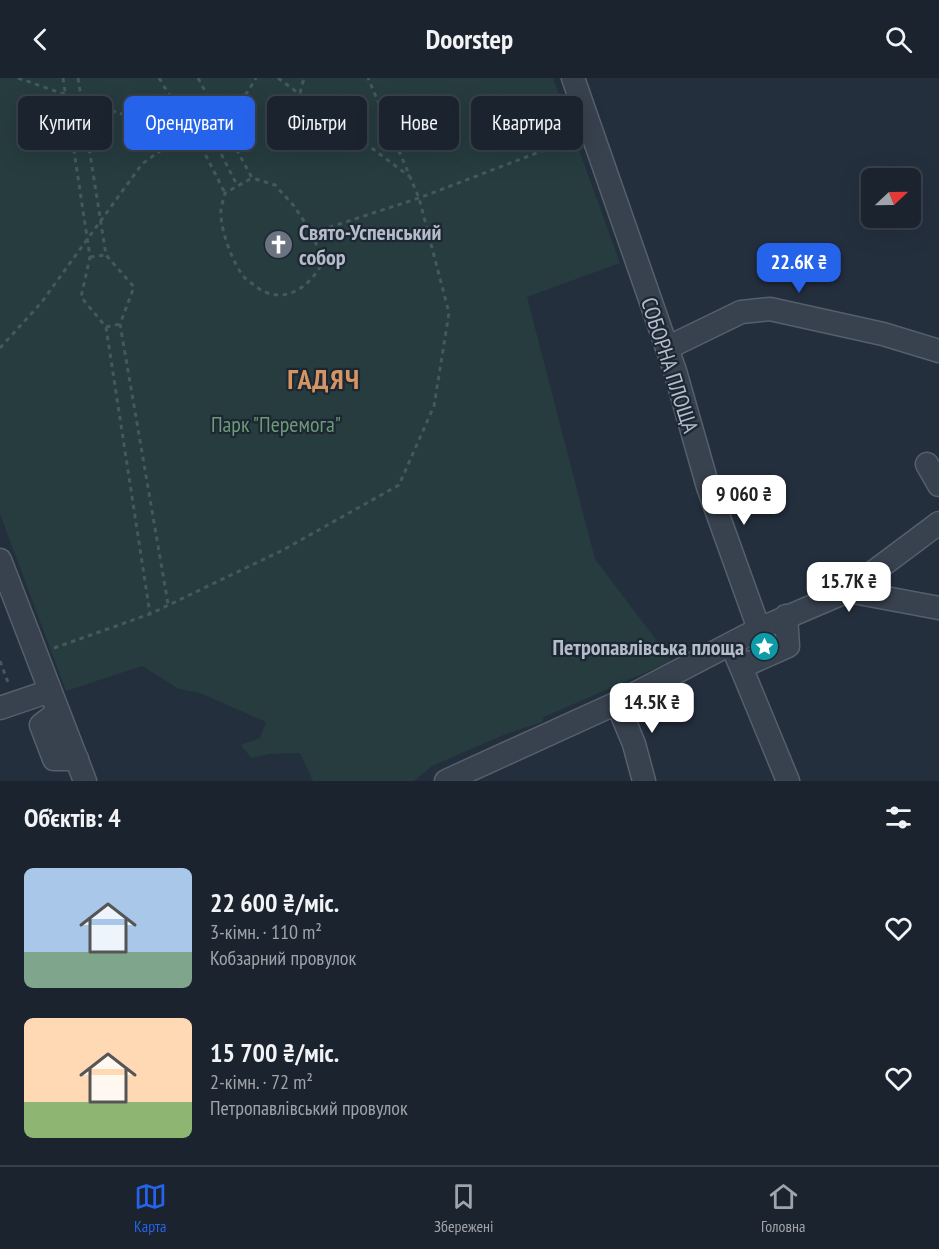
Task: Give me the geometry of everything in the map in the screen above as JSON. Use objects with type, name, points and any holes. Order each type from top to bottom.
[{"type":"street","name":"СОБОРНА ПЛОЩА","points":[[573,78],[675,371],[708,487],[759,629]]},
{"type":"street","points":[[667,348],[741,312],[770,309],[883,334],[939,351]]},
{"type":"street","points":[[927,464],[939,485]]},
{"type":"street","points":[[446,781],[617,703],[786,616],[848,591],[939,523]]},
{"type":"street","points":[[0,560],[6,595],[36,655],[85,781]]},
{"type":"street","points":[[848,591],[939,608]]},
{"type":"street","points":[[741,667],[788,646],[786,616]]},
{"type":"street","points":[[731,643],[788,781]]},
{"type":"street","points":[[0,708],[50,691]]},
{"type":"street","points":[[617,703],[634,744],[644,781]]},
{"type":"path","points":[[18,78],[69,96]]},
{"type":"path","points":[[63,78],[90,257],[81,297],[106,327],[150,614]]},
{"type":"path","points":[[78,78],[80,96]]},
{"type":"path","points":[[159,78],[169,96]]},
{"type":"path","points":[[198,78],[208,96]]},
{"type":"path","points":[[245,96],[256,78]]},
{"type":"path","points":[[278,78],[410,177]]},
{"type":"path","points":[[300,93],[304,78]]},
{"type":"path","points":[[36,655],[150,614],[283,550],[399,485],[434,406],[449,313],[419,198],[368,78]]},
{"type":"path","points":[[312,233],[419,198],[591,132]]},
{"type":"path","points":[[90,150],[106,255],[134,287],[120,324],[168,604]]},
{"type":"path","points":[[0,348],[40,303],[142,164],[161,150]]},
{"type":"path","points":[[203,150],[225,194]]},
{"type":"path","points":[[219,150],[237,185]]},
{"type":"path","points":[[237,150],[252,178]]},
{"type":"path","points":[[252,178],[276,185],[312,233],[323,262],[315,277],[300,289],[281,296],[265,293],[245,278],[226,242],[220,214],[225,194],[237,185],[252,178]]},
{"type":"path","points":[[90,257],[106,255]]},
{"type":"path","points":[[323,262],[346,261]]},
{"type":"path","points":[[106,327],[120,324]]},
{"type":"green space","name":"Парк \"Перемога\"","points":[[0,78],[553,78],[560,96],[471,96],[471,150],[579,150],[620,263],[527,297],[595,559],[672,661],[544,717],[542,722],[506,734],[432,766],[414,781],[313,781],[300,753],[269,754],[251,758],[241,745],[260,738],[266,722],[200,693],[179,689],[142,666],[66,691],[0,514]]},
{"type":"place","name":"Свято-Успенський собор","points":[[278,245]]},
{"type":"place","name":"Петропавлівська площа","points":[[765,647]]},
{"type":"district","name":"ГАДЯЧ","points":[[324,378]]}]
